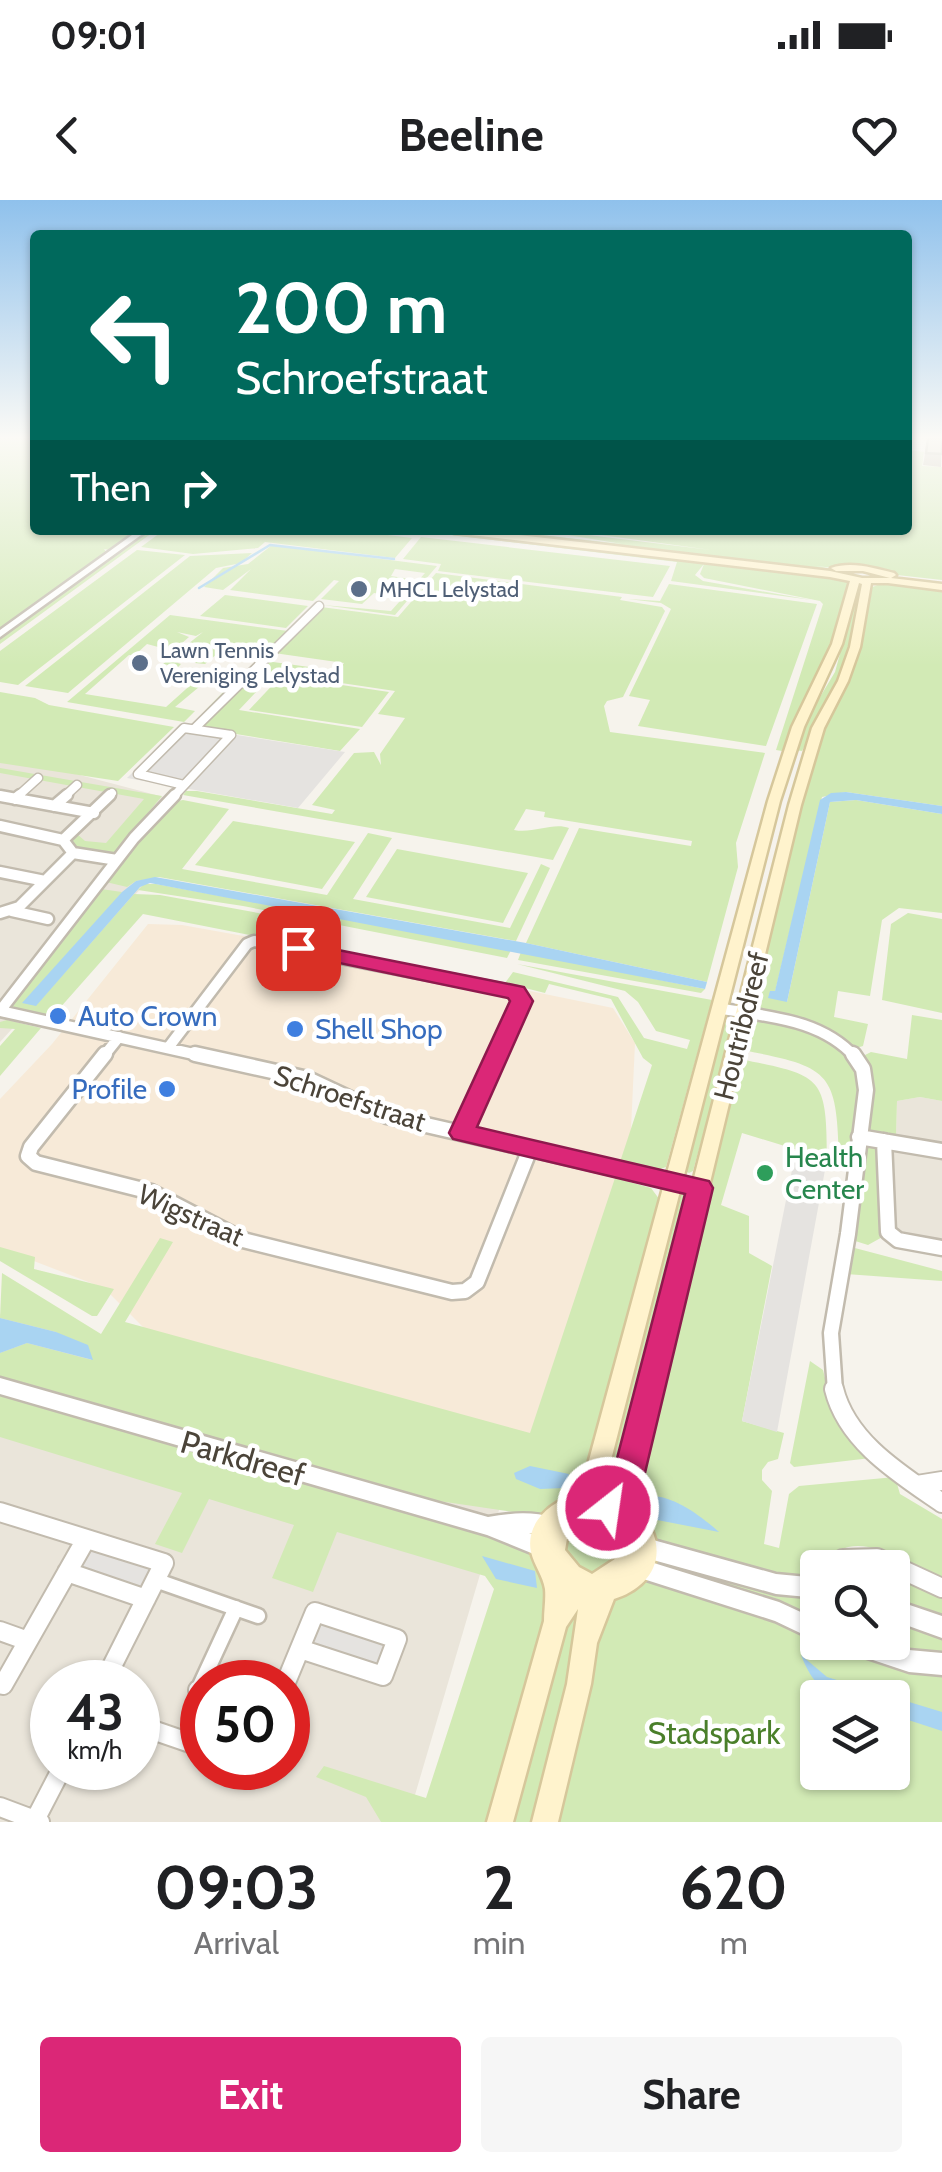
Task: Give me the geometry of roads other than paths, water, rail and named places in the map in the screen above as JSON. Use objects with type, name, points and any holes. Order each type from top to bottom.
[{"type":"main road","points":[[495,535],[860,579],[942,584]]},
{"type":"main road","points":[[535,535],[860,579],[872,584],[907,580]]},
{"type":"main road","name":"Houtribdreef","points":[[606,1508],[599,1464],[718,1008],[798,726],[838,644],[860,579]]},
{"type":"main road","name":"Houtribdreef","points":[[606,1508],[628,1477],[808,758],[855,647],[860,579]]},
{"type":"main road","points":[[545,1822],[588,1637],[582,1584],[548,1541],[558,1526],[606,1508],[630,1530],[640,1553],[629,1580],[582,1584]]},
{"type":"main road","points":[[500,1822],[556,1621],[582,1584]]},
{"type":"street","points":[[0,634],[137,535]]},
{"type":"street","points":[[194,729],[320,606]]},
{"type":"street","points":[[0,1010],[37,968],[117,860],[231,736],[184,728],[138,774],[184,785]]},
{"type":"street","points":[[15,798],[38,778]]},
{"type":"street","points":[[54,806],[77,785]]},
{"type":"street","points":[[63,840],[112,793]]},
{"type":"street","points":[[0,796],[94,813]]},
{"type":"street","points":[[0,826],[63,840],[73,852],[117,860]]},
{"type":"street","points":[[4,912],[19,907],[73,852]]},
{"type":"street","points":[[0,872],[44,881]]},
{"type":"street","points":[[4,912],[48,919]]},
{"type":"street","points":[[168,1048],[246,944],[254,941],[516,992],[522,1001],[462,1133]]},
{"type":"street","points":[[718,1008],[819,1030],[854,1056],[864,1075],[846,1245],[833,1308],[830,1362],[834,1391],[845,1417],[862,1439],[942,1503]]},
{"type":"street","name":"Schroefstraat","points":[[0,1010],[308,1078],[387,1116],[700,1188]]},
{"type":"street","name":"Wigstraat","points":[[118,1037],[30,1147],[28,1156],[36,1163],[151,1192],[242,1240],[452,1292],[465,1291],[477,1282],[530,1149]]},
{"type":"street","points":[[859,1137],[942,1150]]},
{"type":"street","points":[[884,1141],[888,1232],[898,1240],[942,1248]]},
{"type":"street","name":"Parkdreef","points":[[0,1386],[548,1541]]},
{"type":"street","points":[[916,1485],[942,1481]]},
{"type":"street","points":[[0,1512],[164,1564],[115,1660]]},
{"type":"street","points":[[0,1684],[3,1685],[86,1539]]},
{"type":"street","points":[[640,1553],[800,1586]]},
{"type":"street","points":[[640,1553],[800,1623]]},
{"type":"street","points":[[67,1572],[146,1599]]},
{"type":"street","points":[[910,1573],[942,1588]]},
{"type":"street","points":[[156,1580],[258,1616]]},
{"type":"street","points":[[213,1660],[236,1608]]},
{"type":"street","points":[[295,1660],[315,1612],[397,1639],[383,1676],[300,1649]]},
{"type":"street","points":[[910,1615],[942,1627]]},
{"type":"street","points":[[0,1631],[28,1641]]},
{"type":"street","points":[[909,1660],[942,1664]]},
{"type":"street","points":[[0,1807],[36,1821],[51,1790]]},
{"type":"water","points":[[831,793],[942,806],[942,814],[856,800],[830,802],[787,1002],[768,998],[770,991],[775,991],[820,800]]},
{"type":"water","points":[[155,877],[526,943],[707,982],[705,989],[150,883],[140,887],[36,1006],[22,1003],[122,892],[136,881]]},
{"type":"water","points":[[0,1318],[56,1332],[88,1345],[93,1360],[27,1343],[0,1353]]},
{"type":"water","points":[[530,1466],[569,1474],[565,1488],[540,1489],[516,1479],[514,1473]]},
{"type":"water","points":[[651,1496],[679,1503],[719,1532],[652,1519],[648,1511]]},
{"type":"water","points":[[482,1556],[535,1571],[537,1588],[496,1579]]},
{"type":"water","points":[[804,1660],[837,1680],[815,1680]]},
{"type":"water","points":[[910,1702],[942,1712],[942,1731],[910,1721]]},
{"type":"waterway","points":[[199,588],[270,545],[394,559]]},
{"type":"place","name":"MHCL Lelystad","points":[[359,589]]},
{"type":"place","name":"Lawn Tennis Vereniging Lelystad","points":[[140,663]]},
{"type":"place","name":"Auto Crown","points":[[58,1016]]},
{"type":"place","name":"Shell Shop","points":[[295,1029]]},
{"type":"place","name":"Profile","points":[[167,1089]]},
{"type":"place","name":"Health Center","points":[[765,1173]]},
{"type":"park label","name":"Stadspark","points":[[714,1732]]}]
